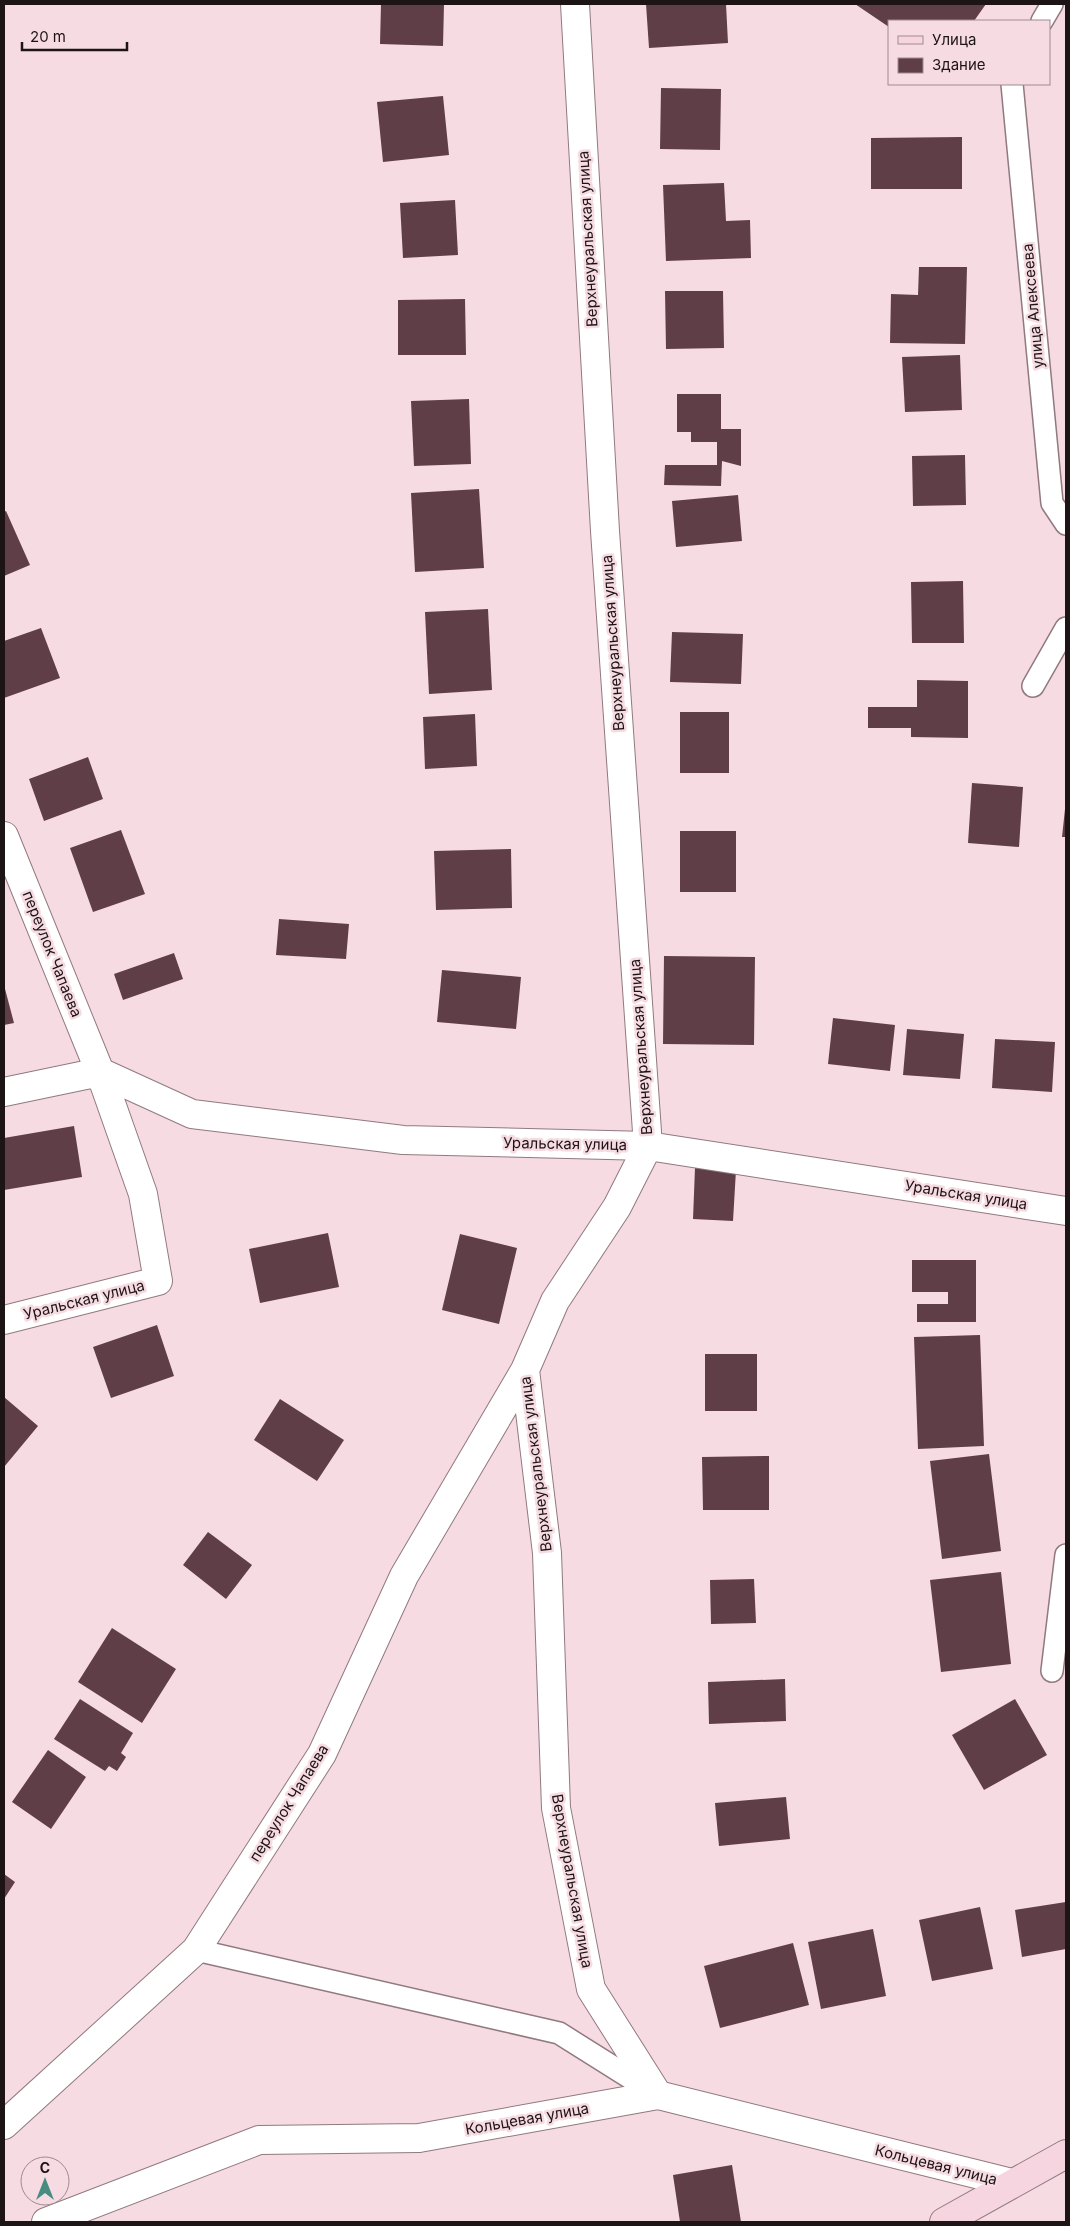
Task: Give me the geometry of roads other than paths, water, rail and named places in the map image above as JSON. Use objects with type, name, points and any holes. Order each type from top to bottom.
[{"type":"main road","points":[[944,2222],[1066,2154]]},
{"type":"street","name":"Верхнеуральская улица","points":[[575,4],[605,531],[648,1146],[617,1206],[555,1302],[525,1370],[547,1553],[556,1808],[591,1989],[658,2096]]},
{"type":"street","name":"переулок Чапаева","points":[[4,836],[100,1072]]},
{"type":"street","name":"Уральская улица","points":[[100,1072],[192,1114],[403,1140],[648,1146],[1066,1211]]},
{"type":"street","name":"Уральская улица","points":[[4,1320],[158,1281],[143,1194],[100,1072]]},
{"type":"street","points":[[4,1092],[100,1072]]},
{"type":"street","name":"переулок Чапаева","points":[[4,2125],[196,1950],[322,1754],[404,1576],[525,1370]]},
{"type":"street","name":"Кольцевая улица","points":[[46,2222],[259,2140],[419,2138],[658,2096],[1012,2183]]},
{"type":"lane","points":[[1043,20],[1052,4]]},
{"type":"lane","name":"улица Алексеева","points":[[1012,85],[1052,503],[1066,524]]},
{"type":"lane","points":[[1033,686],[1066,628]]},
{"type":"lane","points":[[1052,1671],[1066,1556]]},
{"type":"lane","points":[[196,1950],[559,2033],[658,2096]]}]
